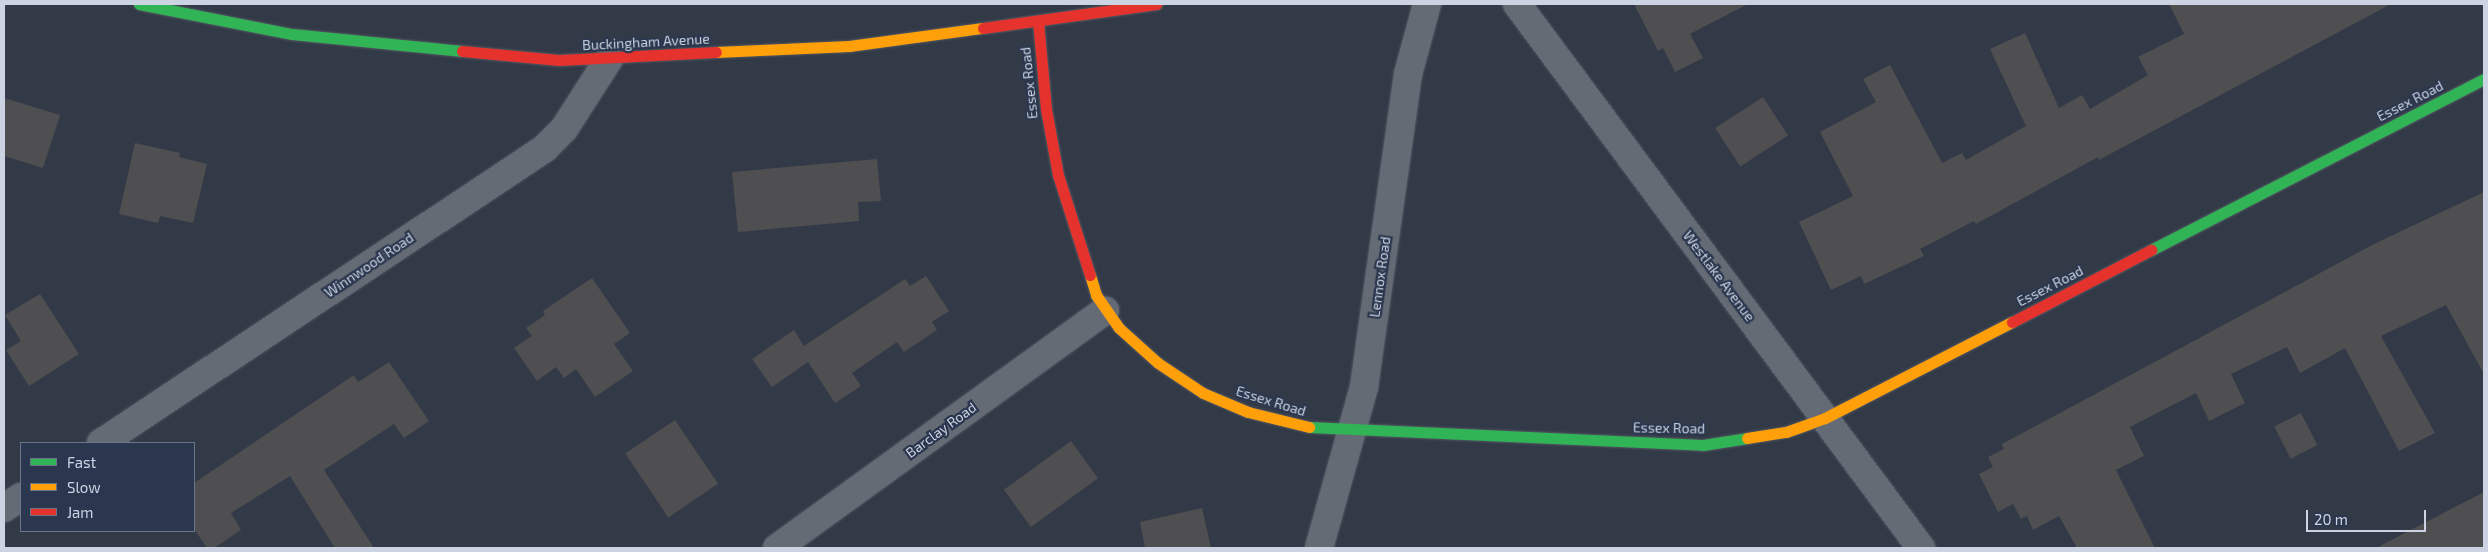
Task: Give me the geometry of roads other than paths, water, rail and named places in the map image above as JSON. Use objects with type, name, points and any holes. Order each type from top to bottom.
[{"type":"street","name":"Buckingham Avenue","points":[[140,4],[292,34],[530,58],[609,59],[849,46],[1156,4]]},
{"type":"street","name":"Lennox Road","points":[[1319,548],[1364,387],[1408,74],[1428,4]]},
{"type":"street","name":"Westlake Avenue","points":[[1516,4],[1921,548]]},
{"type":"street","name":"Essex Road","points":[[1038,21],[1046,109],[1058,175],[1069,217],[1105,311],[1158,363],[1204,393],[1248,412],[1307,428],[1703,445],[1786,432],[1825,418],[2484,79]]},
{"type":"street","name":"Winnwood Road","points":[[103,442],[544,149],[564,129],[609,59]]},
{"type":"street","name":"Barclay Road","points":[[776,548],[1105,311]]},
{"type":"street","points":[[4,508],[20,498]]}]
